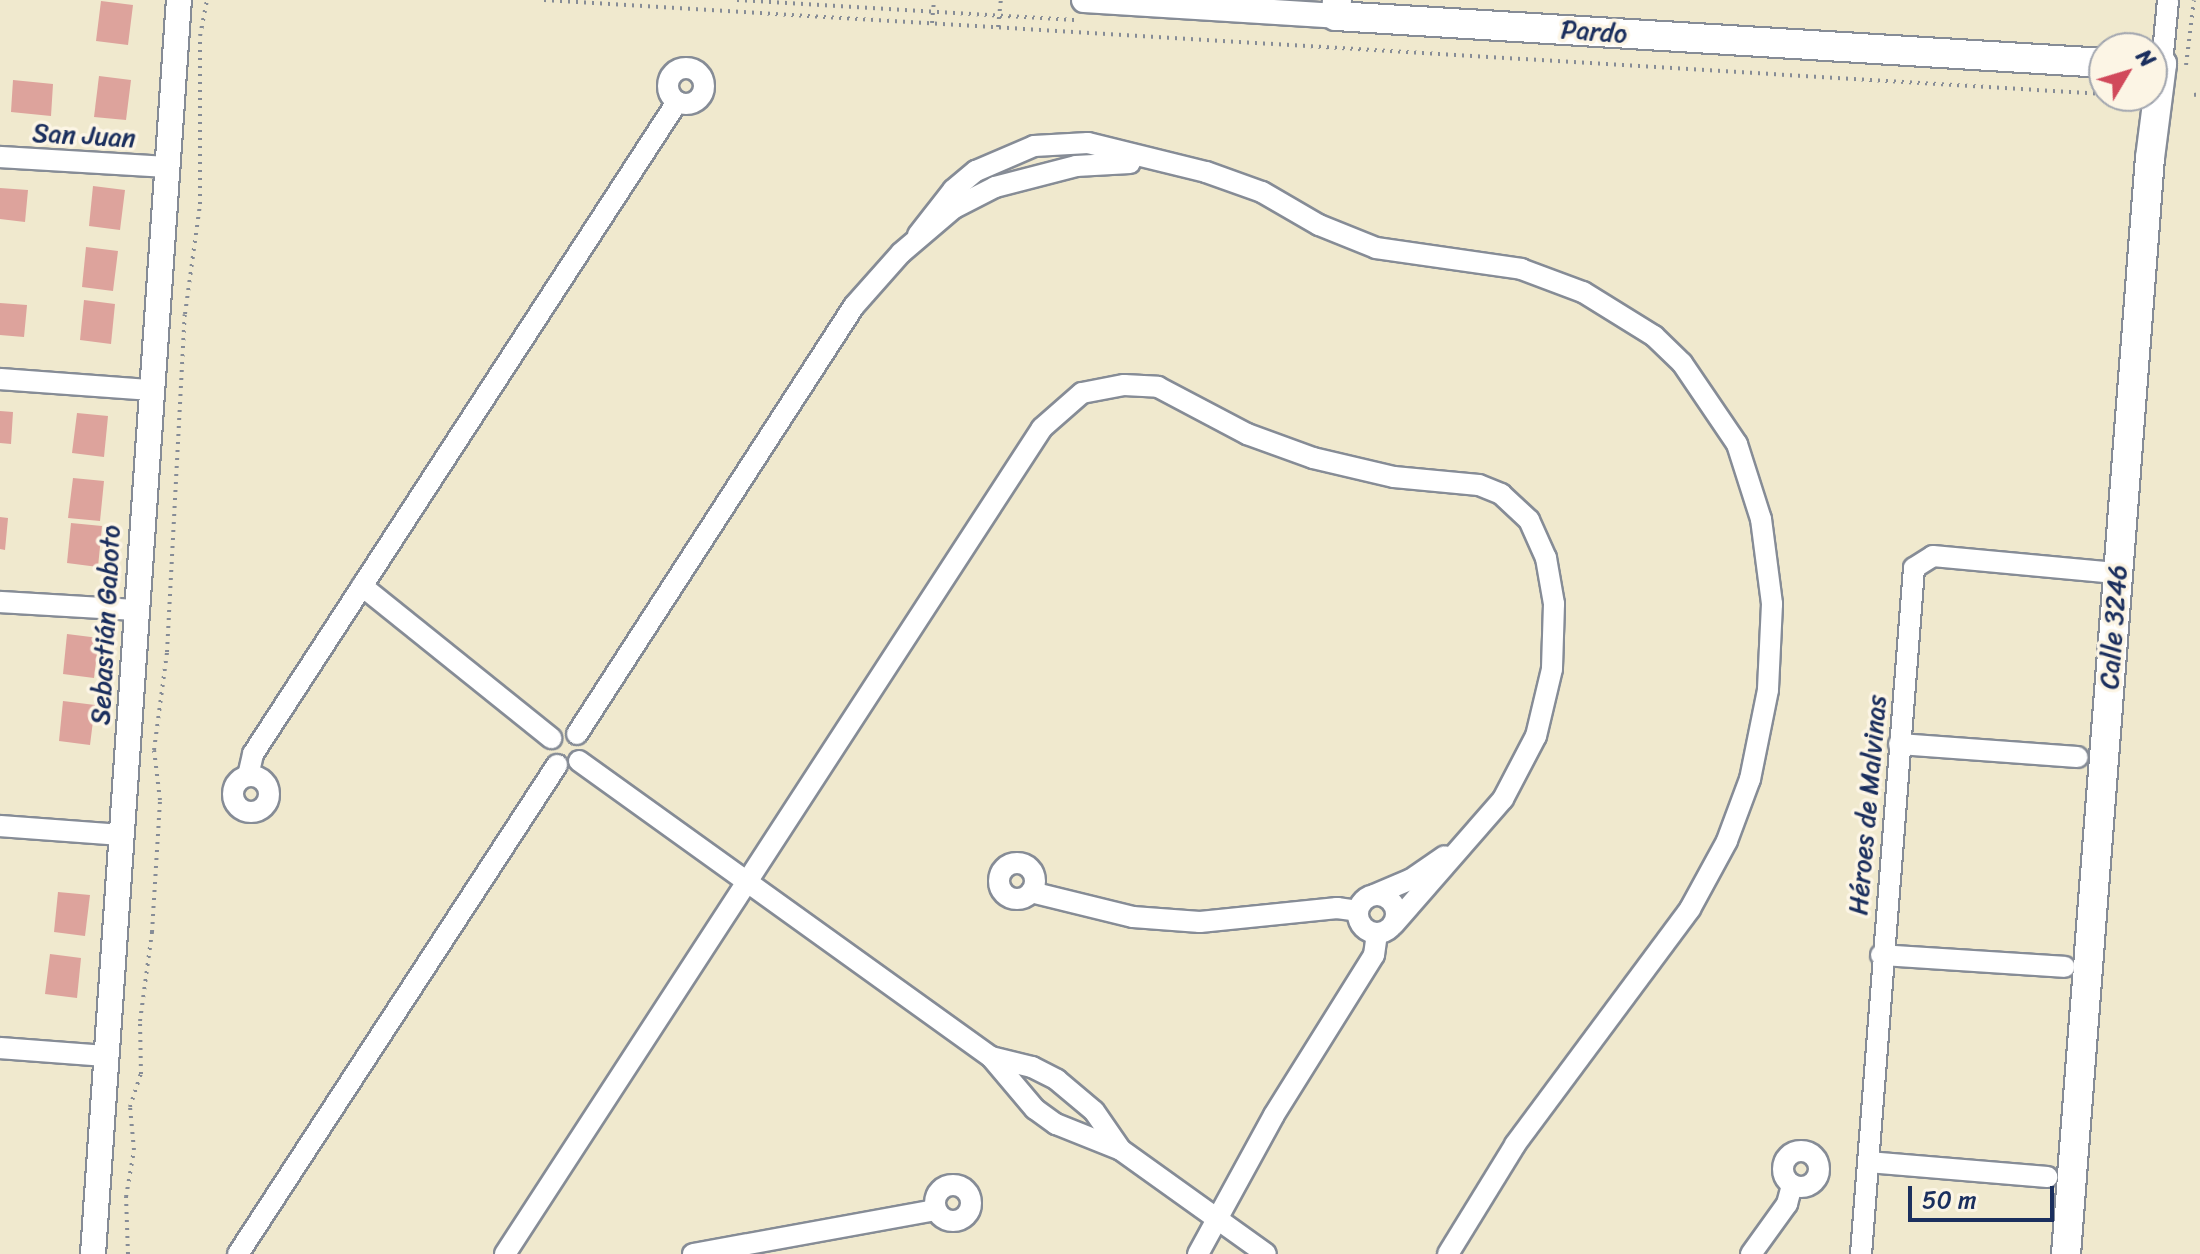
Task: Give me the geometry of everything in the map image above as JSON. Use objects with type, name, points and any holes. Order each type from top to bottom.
[{"type":"main road","name":"Pardo","points":[[1336,8],[2088,62]]},
{"type":"main road","name":"Calle 3246","points":[[2066,1254],[2153,112]]},
{"type":"street","name":"Sebastián Gaboto","points":[[93,1254],[149,390],[162,279],[166,167],[179,0]]},
{"type":"street","name":"Pardo","points":[[1084,0],[1336,8]]},
{"type":"street","name":"Calle 3246","points":[[2162,32],[2168,0]]},
{"type":"street","points":[[248,776],[253,754],[677,102]]},
{"type":"street","points":[[577,734],[854,306],[918,235],[953,190],[976,171],[1023,150],[1088,143],[1234,179],[1376,248],[1521,269],[1551,277],[1620,312],[1654,336],[1704,393],[1737,444],[1761,519],[1772,604],[1769,675],[1754,766],[1727,841],[1675,932],[1528,1126],[1448,1254]]},
{"type":"street","points":[[1023,150],[1031,175]]},
{"type":"street","name":"San Juan","points":[[0,157],[166,167]]},
{"type":"street","points":[[918,235],[954,208],[1031,175],[1112,163],[1166,164]]},
{"type":"street","points":[[0,379],[149,390]]},
{"type":"street","points":[[505,1254],[1042,428],[1082,393],[1124,385],[1158,387],[1247,434],[1313,458],[1394,477],[1479,485],[1515,503],[1529,520],[1546,558],[1554,604],[1549,688],[1536,736],[1517,778],[1470,837],[1385,929]]},
{"type":"street","name":"Héroes de Malvinas","points":[[1861,1254],[1881,955],[1914,568],[1923,558],[2118,573]]},
{"type":"street","points":[[362,586],[551,738]]},
{"type":"street","points":[[0,602],[134,610]]},
{"type":"street","points":[[557,765],[549,756],[551,738],[560,732],[577,734]]},
{"type":"street","points":[[577,734],[584,750],[579,761]]},
{"type":"street","points":[[1899,744],[2078,757]]},
{"type":"street","points":[[238,1254],[557,765],[579,761],[991,1057],[1035,1109],[1056,1124],[1121,1150],[1266,1254]]},
{"type":"street","points":[[0,826],[122,835]]},
{"type":"street","points":[[1358,911],[1374,895],[1410,880],[1470,837]]},
{"type":"street","points":[[1031,892],[1133,917],[1185,922],[1255,920],[1337,908],[1358,911]]},
{"type":"street","points":[[1198,1254],[1374,955],[1392,902],[1374,895]]},
{"type":"street","points":[[1358,911],[1362,926],[1385,929]]},
{"type":"street","points":[[1881,955],[2065,967]]},
{"type":"street","points":[[0,1048],[106,1056]]},
{"type":"street","points":[[991,1057],[1032,1067],[1057,1080],[1094,1111],[1121,1150]]},
{"type":"street","points":[[1868,1162],[2047,1177]]},
{"type":"street","points":[[1751,1254],[1787,1204],[1792,1185]]},
{"type":"street","points":[[693,1254],[936,1210]]},
{"type":"path","points":[[128,1254],[126,1197],[134,1150],[130,1107],[141,1074],[140,1021],[152,932],[160,800],[154,750],[167,652],[185,314],[200,204],[200,36],[207,0]]},
{"type":"path","points":[[544,0],[625,2],[2088,93]]},
{"type":"path","points":[[932,23],[934,0]]},
{"type":"path","points":[[998,27],[1001,0]]},
{"type":"building","points":[[101,1],[133,5],[128,45],[96,41]]},
{"type":"building","points":[[99,76],[131,80],[126,120],[94,117]]},
{"type":"building","points":[[13,80],[53,84],[51,116],[11,112]]},
{"type":"building","points":[[93,186],[125,190],[120,230],[89,226]]},
{"type":"building","points":[[0,188],[28,190],[25,222],[0,219]]},
{"type":"building","points":[[86,247],[118,251],[113,291],[82,287]]},
{"type":"building","points":[[84,300],[115,304],[111,344],[80,340]]},
{"type":"building","points":[[0,303],[27,305],[24,337],[0,335]]},
{"type":"building","points":[[0,411],[13,412],[11,444],[0,443]]},
{"type":"building","points":[[77,413],[108,416],[104,457],[72,453]]},
{"type":"building","points":[[73,478],[104,481],[100,521],[68,518]]},
{"type":"building","points":[[0,517],[8,518],[5,550],[0,549]]},
{"type":"building","points":[[71,523],[102,526],[98,567],[67,563]]},
{"type":"building","points":[[67,634],[99,638],[94,678],[63,674]]},
{"type":"building","points":[[63,701],[95,705],[90,745],[59,741]]},
{"type":"building","points":[[58,892],[90,895],[85,936],[54,932]]},
{"type":"building","points":[[50,954],[81,958],[77,998],[45,994]]}]
